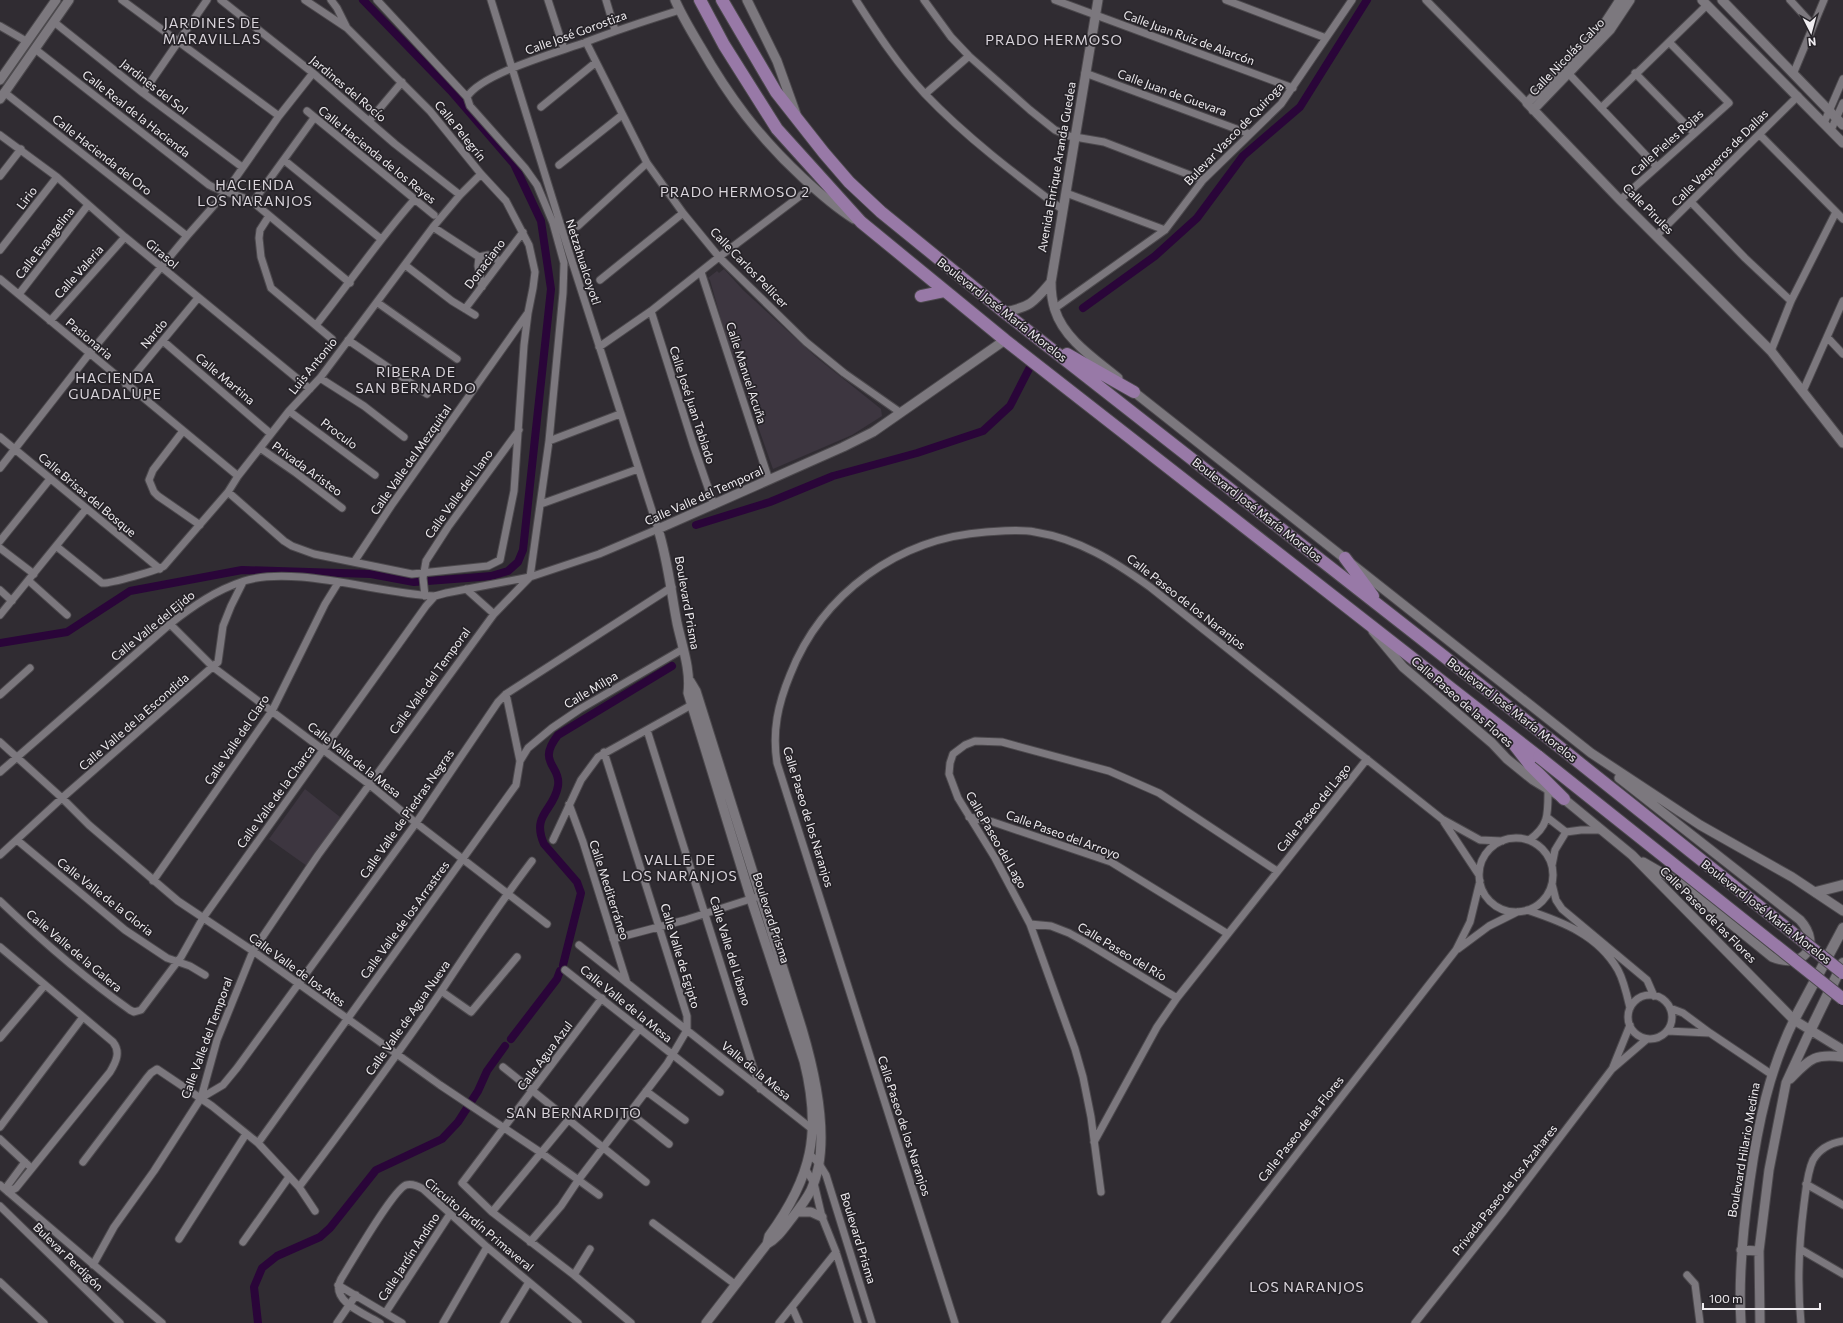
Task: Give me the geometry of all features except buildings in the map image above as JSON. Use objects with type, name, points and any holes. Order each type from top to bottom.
[{"type":"main road","name":"Boulevard José María Morelos","points":[[722,0],[772,86],[824,153],[866,198],[1004,312],[1843,972]]},
{"type":"main road","name":"Boulevard José María Morelos","points":[[702,3],[724,45],[777,128],[861,222],[1005,340],[1367,624],[1500,726],[1843,999]]},
{"type":"main road","points":[[921,296],[945,291]]},
{"type":"main road","points":[[1030,332],[1134,392]]},
{"type":"main road","points":[[1345,558],[1382,608]]},
{"type":"main road","points":[[1500,726],[1530,764],[1564,799]]},
{"type":"main road","points":[[1816,892],[1843,885]]},
{"type":"main road","name":"Boulevard Hilario Medina","points":[[1794,1020],[1843,928]]},
{"type":"main road","points":[[1810,1031],[1843,963]]},
{"type":"street","points":[[2,74],[56,0]]},
{"type":"street","points":[[2,96],[70,0]]},
{"type":"street","points":[[122,0],[279,116]]},
{"type":"street","points":[[142,93],[207,0]]},
{"type":"street","name":"Jardines del Rocío","points":[[221,0],[313,73],[370,120],[395,144],[460,195]]},
{"type":"street","name":"Calle Pelegrín","points":[[305,0],[347,28],[430,111],[481,174],[506,201],[523,232],[533,258],[535,272],[528,313],[514,491],[500,560],[488,566],[423,574]]},
{"type":"street","points":[[331,0],[337,8],[347,28]]},
{"type":"street","points":[[378,0],[468,96],[470,106],[517,158],[534,180],[553,223],[562,250],[564,263],[563,293],[549,441],[530,577]]},
{"type":"street","name":"Netzahualcoyotl","points":[[490,0],[513,67],[599,347],[658,530]]},
{"type":"street","points":[[548,0],[564,49]]},
{"type":"street","points":[[606,0],[615,30]]},
{"type":"street","points":[[675,0],[721,81],[756,130],[775,152],[812,187],[838,209],[861,222]]},
{"type":"street","points":[[747,0],[777,61],[797,117]]},
{"type":"street","points":[[856,0],[897,61],[925,94],[986,150],[1062,210]]},
{"type":"street","points":[[924,0],[951,37],[969,56],[1030,110],[1056,130],[1069,136],[1104,142],[1203,180]]},
{"type":"street","name":"Calle Juan Ruiz de Alarcón","points":[[1055,0],[1293,88]]},
{"type":"street","name":"Avenida Enrique Aranda Guedea","points":[[1050,282],[1098,0]]},
{"type":"street","points":[[1226,0],[1326,38]]},
{"type":"street","name":"Bulevar Vasco de Quiroga","points":[[1054,309],[1165,230],[1203,180],[1281,104],[1352,0]]},
{"type":"street","name":"Calle Pirules","points":[[1426,0],[1620,200],[1657,235],[1771,351],[1843,443]]},
{"type":"street","name":"Calle Nicolás Calvo","points":[[1530,106],[1603,26],[1620,0]]},
{"type":"street","name":"Calle Nicolás Calvo","points":[[1530,106],[1569,74],[1610,30],[1630,0]]},
{"type":"street","points":[[1722,0],[1794,72],[1840,122]]},
{"type":"street","points":[[1790,0],[1812,24]]},
{"type":"street","points":[[1794,72],[1812,24],[1824,0]]},
{"type":"street","points":[[1601,108],[1635,73],[1669,42],[1705,2],[1843,143]]},
{"type":"street","name":"Calle José Gorostiza","points":[[468,96],[470,92],[513,67],[586,42],[615,30],[680,10]]},
{"type":"street","name":"Jardines del Sol","points":[[54,22],[142,93],[242,167]]},
{"type":"street","points":[[0,26],[26,41]]},
{"type":"street","name":"Calle Carlos Pellicer","points":[[586,42],[595,63],[622,115],[633,132],[647,163],[683,213],[719,256],[806,342],[850,377],[901,413]]},
{"type":"street","name":"Calle Pieles Rojas","points":[[1620,200],[1729,103],[1669,42]]},
{"type":"street","name":"Calle Real de la Hacienda","points":[[35,49],[208,185],[225,193],[239,194],[254,202],[350,282]]},
{"type":"street","points":[[925,94],[969,56]]},
{"type":"street","points":[[541,107],[595,63]]},
{"type":"street","points":[[0,468],[89,354],[186,236],[225,193],[279,116],[313,73]]},
{"type":"street","name":"Calle Juan de Guevara","points":[[1086,73],[1250,134]]},
{"type":"street","points":[[1635,73],[1694,133]]},
{"type":"street","points":[[1569,74],[1657,167]]},
{"type":"street","points":[[1824,123],[1843,79]]},
{"type":"street","points":[[370,120],[402,82]]},
{"type":"street","name":"Calle Hacienda del Oro","points":[[2,96],[186,236]]},
{"type":"street","name":"Calle Vaqueros de Dallas","points":[[1657,235],[1798,96]]},
{"type":"street","points":[[1831,130],[1840,122],[1843,103]]},
{"type":"street","name":"Calle Hacienda de los Reyes","points":[[307,111],[434,215]]},
{"type":"street","points":[[559,165],[622,115]]},
{"type":"street","points":[[254,202],[314,118]]},
{"type":"street","name":"Girasol","points":[[0,135],[57,177],[125,238],[310,390]]},
{"type":"street","points":[[1760,135],[1843,219]]},
{"type":"street","points":[[0,176],[21,149]]},
{"type":"street","points":[[284,160],[381,239]]},
{"type":"street","points":[[578,226],[647,163]]},
{"type":"street","name":"Luis Antonio","points":[[160,569],[228,492],[238,476],[289,411],[320,378],[433,227],[460,195],[481,174]]},
{"type":"street","name":"Lirio","points":[[0,250],[57,177]]},
{"type":"street","points":[[599,347],[651,311],[719,256],[812,187]]},
{"type":"street","points":[[1066,193],[1165,230]]},
{"type":"street","points":[[316,325],[381,239],[414,200]]},
{"type":"street","points":[[1691,202],[1744,258],[1791,302]]},
{"type":"street","name":"Calle Evangelina","points":[[19,294],[88,205]]},
{"type":"street","points":[[1771,351],[1791,302],[1836,212]]},
{"type":"street","points":[[600,280],[683,213]]},
{"type":"street","points":[[269,216],[260,230],[259,238],[261,257],[269,283],[278,295],[332,339]]},
{"type":"street","points":[[433,227],[479,257],[488,255],[500,261]]},
{"type":"street","name":"Donaciano","points":[[465,309],[523,232]]},
{"type":"street","name":"Calle Valeria","points":[[50,321],[125,238]]},
{"type":"street","points":[[479,257],[478,266],[482,287]]},
{"type":"street","points":[[406,265],[475,315]]},
{"type":"street","name":"Calle Manuel Acuña","points":[[701,272],[769,480]]},
{"type":"street","name":"Pasionaria","points":[[0,279],[238,476]]},
{"type":"street","points":[[1004,312],[1023,309],[1036,299],[1050,282]]},
{"type":"street","name":"Boulevard José María Morelos","points":[[1050,282],[1054,309],[1065,329],[1078,345],[1134,392],[1591,753],[1700,825],[1816,892],[1843,910]]},
{"type":"street","name":"Nardo","points":[[126,384],[198,298]]},
{"type":"street","points":[[1803,391],[1843,301]]},
{"type":"street","points":[[378,302],[457,359]]},
{"type":"street","name":"Calle José Juan Tablado","points":[[651,311],[714,505]]},
{"type":"street","name":"Calle Valle del Mezquital","points":[[354,562],[391,506],[528,313]]},
{"type":"street","points":[[1827,337],[1843,354]]},
{"type":"street","points":[[348,340],[427,394]]},
{"type":"street","name":"Calle Valle del Temporal","points":[[93,1264],[114,1227],[154,1171],[201,1098],[217,1040],[253,951],[318,855],[494,614],[530,577],[599,554],[658,530],[843,447],[873,432],[1005,340]]},
{"type":"street","name":"Calle Martina","points":[[163,341],[271,434]]},
{"type":"street","points":[[320,378],[364,406],[404,437]]},
{"type":"street","name":"Proculo","points":[[289,411],[375,475]]},
{"type":"street","points":[[549,441],[620,414]]},
{"type":"street","name":"Calle Valle del Llano","points":[[423,574],[426,561],[435,547],[519,430]]},
{"type":"street","points":[[183,431],[153,470],[149,480],[154,492],[158,496],[200,525]]},
{"type":"street","name":"Calle Brisas del Bosque","points":[[0,437],[160,569]]},
{"type":"street","name":"Privada Aristeo","points":[[260,448],[342,508]]},
{"type":"street","points":[[541,504],[638,469]]},
{"type":"street","points":[[0,541],[50,479]]},
{"type":"street","points":[[228,492],[292,546],[314,554],[412,574],[423,574],[425,596]]},
{"type":"street","points":[[0,615],[86,509]]},
{"type":"street","name":"Boulevard Prisma","points":[[658,530],[665,550],[690,681],[696,691],[695,703],[756,897],[806,1067],[812,1097],[810,1155],[818,1162],[826,1175],[872,1323]]},
{"type":"street","name":"Calle Paseo de los Naranjos","points":[[955,1323],[777,763],[774,744],[775,722],[781,696],[794,664],[809,635],[830,607],[852,586],[881,565],[910,549],[938,540],[976,532],[1004,530],[1033,532],[1061,537],[1087,547],[1115,562],[1150,587],[1442,819],[1480,840],[1502,841]]},
{"type":"street","points":[[56,546],[100,582],[110,583],[160,569]]},
{"type":"street","points":[[0,548],[34,574]]},
{"type":"street","name":"Calle Valle del Ejido","points":[[0,772],[16,756],[170,624],[199,602],[243,582],[256,579],[281,577],[338,583],[425,596],[435,596],[530,577]]},
{"type":"street","points":[[28,581],[67,615]]},
{"type":"street","name":"Calle Valle de la Escondida","points":[[0,855],[62,798],[218,662],[223,626],[226,616],[243,582]]},
{"type":"street","name":"Calle Valle del Claro","points":[[153,881],[272,711],[325,604],[338,583]]},
{"type":"street","name":"Calle Valle de Piedras Negras","points":[[201,1098],[224,1085],[299,986],[416,823],[498,702],[506,694],[672,587]]},
{"type":"street","points":[[466,589],[494,614]]},
{"type":"street","points":[[0,590],[12,600]]},
{"type":"street","name":"Calle Valle de la Charca","points":[[138,1012],[149,1002],[177,962],[203,918],[426,606],[435,596]]},
{"type":"street","name":"Calle Valle de la Mesa","points":[[170,624],[213,667],[370,785],[462,859],[548,924]]},
{"type":"street","name":"Calle Paseo de las Flores","points":[[1367,624],[1403,667],[1492,743],[1507,758],[1548,790],[1564,799],[1632,855],[1794,1020],[1843,1050]]},
{"type":"street","name":"Calle Milpa","points":[[520,761],[528,748],[552,728],[593,701],[683,649]]},
{"type":"street","points":[[0,695],[30,668]]},
{"type":"street","name":"Calle Valle de los Arrastres","points":[[258,1143],[516,785],[520,761],[506,694]]},
{"type":"street","points":[[553,840],[587,769],[604,752],[695,703]]},
{"type":"street","name":"Calle Valle del Líbano","points":[[647,730],[706,913],[760,1089]]},
{"type":"street","name":"Calle Paseo del Lago","points":[[1101,1192],[1083,1077],[1030,924],[995,858],[958,798],[949,774],[953,754],[965,745],[975,741],[1002,742],[1109,771],[1135,781],[1159,793],[1277,871]]},
{"type":"street","name":"Calle Valle de los Ates","points":[[0,742],[62,798],[89,825],[178,901],[253,951],[299,986],[579,1179],[599,1195]]},
{"type":"street","name":"Calle Valle de Egipto","points":[[604,752],[687,1016],[687,1030]]},
{"type":"street","points":[[1591,753],[1629,787],[1800,920],[1808,931],[1810,947],[1806,954],[1799,960],[1792,962],[1782,961],[1772,957],[1683,885],[1632,855]]},
{"type":"street","name":"Calle Paseo del Lago","points":[[1094,1142],[1157,1027],[1177,998],[1367,759]]},
{"type":"street","points":[[1529,840],[1541,830],[1548,818],[1548,790]]},
{"type":"street","name":"Calle Mediterráneo","points":[[569,804],[627,983]]},
{"type":"street","name":"Calle Paseo del Arroyo","points":[[969,817],[993,822],[1111,862],[1228,934]]},
{"type":"street","points":[[1548,818],[1566,832],[1602,830]]},
{"type":"street","name":"Calle Paseo de los Naranjos","points":[[1442,819],[1479,878]]},
{"type":"street","points":[[1566,832],[1555,850],[1552,867],[1552,884],[1556,900],[1562,908],[1647,980],[1654,996]]},
{"type":"street","points":[[1552,867],[1547,856],[1539,846],[1529,840],[1516,838],[1502,841],[1495,845],[1486,854],[1480,866],[1479,878],[1482,890],[1493,904],[1505,910],[1519,912],[1527,910],[1540,902],[1547,894],[1552,884]]},
{"type":"street","name":"Calle Valle de la Gloria","points":[[17,840],[108,917],[167,958],[205,975]]},
{"type":"street","name":"Calle Valle de Agua Nueva","points":[[299,1187],[352,1117],[441,991],[479,933],[532,861]]},
{"type":"street","name":"Calle Paseo de las Flores","points":[[1165,1323],[1456,950],[1470,922],[1479,878]]},
{"type":"street","points":[[613,939],[659,927],[756,897]]},
{"type":"street","name":"Boulevard Prisma","points":[[756,897],[802,1029],[816,1083],[820,1132],[818,1162]]},
{"type":"street","name":"Calle Valle de la Galera","points":[[0,901],[42,941],[103,991],[130,1010],[138,1012]]},
{"type":"street","points":[[1527,910],[1573,927],[1596,943],[1618,970],[1630,1008]]},
{"type":"street","name":"Calle Paseo de las Flores","points":[[1456,950],[1489,926],[1519,912]]},
{"type":"street","name":"Calle Paseo del Río","points":[[1030,924],[1051,926],[1069,933],[1177,998]]},
{"type":"street","name":"Valle de la Mesa","points":[[579,945],[812,1129]]},
{"type":"street","points":[[1,950],[117,1046],[118,1054],[116,1063],[33,1169],[16,1188],[8,1192]]},
{"type":"street","points":[[441,991],[471,1012],[517,957]]},
{"type":"street","name":"Calle Valle de la Mesa","points":[[565,970],[720,1092]]},
{"type":"street","points":[[0,1038],[45,985]]},
{"type":"street","points":[[1645,996],[1654,996],[1666,1002],[1670,1008],[1672,1016],[1667,1031],[1662,1036],[1647,1039],[1634,1032],[1630,1025],[1628,1019],[1630,1008],[1636,1000],[1645,996]]},
{"type":"street","name":"Calle Agua Azul","points":[[492,1212],[462,1183],[534,1090],[602,998]]},
{"type":"street","points":[[1670,1008],[1684,1013],[1710,1033],[1771,1074]]},
{"type":"street","points":[[0,1127],[83,1017]]},
{"type":"street","name":"Boulevard Hilario Medina","points":[[1741,1323],[1741,1250],[1752,1169],[1771,1074],[1781,1046],[1794,1020]]},
{"type":"street","name":"Privada Paseo de los Azahares","points":[[1612,1069],[1630,1025]]},
{"type":"street","points":[[631,1323],[574,1275],[492,1212],[540,1152],[569,1119],[640,1028]]},
{"type":"street","points":[[530,1242],[561,1206],[579,1179],[630,1113],[672,1055],[687,1030]]},
{"type":"street","points":[[1667,1031],[1710,1033]]},
{"type":"street","points":[[1760,1323],[1759,1251],[1769,1170],[1786,1082],[1810,1031]]},
{"type":"street","name":"Privada Paseo de los Azahares","points":[[1415,1323],[1503,1212],[1612,1069],[1647,1039]]},
{"type":"street","points":[[1786,1082],[1808,1061],[1817,1056],[1843,1057]]},
{"type":"street","points":[[503,1067],[534,1090],[603,1149],[646,1182]]},
{"type":"street","points":[[83,1162],[151,1073],[158,1069],[201,1098],[258,1143],[299,1187],[310,1201],[315,1211]]},
{"type":"street","points":[[646,1091],[685,1120]]},
{"type":"street","points":[[630,1113],[669,1144]]},
{"type":"street","points":[[179,1239],[246,1134]]},
{"type":"street","points":[[0,1139],[33,1169]]},
{"type":"street","points":[[1803,1322],[1800,1249],[1806,1184],[1814,1159],[1819,1152],[1826,1146],[1843,1141]]},
{"type":"street","points":[[706,1323],[767,1244],[769,1236],[798,1192],[810,1155]]},
{"type":"street","points":[[8,1192],[8,1185],[25,1162]]},
{"type":"street","points":[[767,1244],[775,1240],[797,1212],[814,1183],[818,1162]]},
{"type":"street","points":[[806,1170],[814,1183],[822,1217],[836,1252],[858,1323]]},
{"type":"street","points":[[243,1242],[289,1177]]},
{"type":"street","points":[[1806,1184],[1843,1205]]},
{"type":"street","points":[[0,1185],[162,1323]]},
{"type":"street","name":"Circuito Jardín Primaveral","points":[[338,1288],[394,1196],[406,1185],[413,1185],[423,1189],[529,1282],[568,1320],[578,1323]]},
{"type":"street","name":"Bulevar Perdigón","points":[[0,1206],[120,1323]]},
{"type":"street","points":[[797,1212],[811,1212],[822,1217]]},
{"type":"street","name":"Calle Jardín Andino","points":[[386,1312],[450,1214]]},
{"type":"street","points":[[653,1223],[736,1285]]},
{"type":"street","points":[[443,1323],[487,1246]]},
{"type":"street","points":[[574,1275],[590,1249]]},
{"type":"street","points":[[1800,1249],[1843,1274]]},
{"type":"street","points":[[1741,1250],[1759,1251]]},
{"type":"street","points":[[779,1323],[836,1252]]},
{"type":"street","points":[[1688,1275],[1695,1284],[1700,1323]]},
{"type":"street","points":[[0,1282],[44,1323]]},
{"type":"street","points":[[504,1323],[529,1282]]},
{"type":"street","points":[[338,1288],[356,1294],[402,1323]]},
{"type":"street","points":[[338,1288],[350,1304],[380,1323]]},
{"type":"street","points":[[337,1323],[356,1294]]},
{"type":"street","points":[[792,1307],[800,1323]]},
{"type":"shaded area","points":[[724,269],[743,290],[816,357],[881,409],[882,416],[852,435],[773,469],[725,333],[710,280],[708,278],[717,271],[719,273]]},
{"type":"shaded area","points":[[305,789],[340,817],[307,866],[269,839]]},
{"type":"waterway","points":[[0,643],[67,632],[130,591],[242,570],[371,574],[414,582],[491,576],[508,571],[518,562],[523,550],[551,289],[541,221],[514,164],[451,91],[363,0]]},
{"type":"waterway","points":[[1083,308],[1155,256],[1197,218],[1243,156],[1300,107],[1367,0]]},
{"type":"waterway","points":[[696,525],[770,502],[833,476],[917,453],[983,431],[1010,406],[1029,369]]},
{"type":"waterway","points":[[563,965],[581,893],[577,882],[544,844],[541,834],[540,826],[542,819],[556,794],[558,786],[558,779],[549,758],[549,752],[558,735],[672,666]]},
{"type":"waterway","points":[[511,1039],[557,979],[560,971]]},
{"type":"waterway","points":[[258,1323],[254,1287],[262,1268],[277,1256],[320,1237],[330,1228],[376,1170],[442,1139],[458,1122],[478,1091],[487,1071],[505,1046]]},
{"type":"district","name":"JARDINES DE MARAVILLAS","points":[[212,32]]},
{"type":"district","name":"PRADO HERMOSO","points":[[1054,40]]},
{"type":"district","name":"PRADO HERMOSO 2","points":[[735,192]]},
{"type":"district","name":"HACIENDA LOS NARANJOS","points":[[255,194]]},
{"type":"district","name":"RIBERA DE SAN BERNARDO","points":[[416,380]]},
{"type":"district","name":"HACIENDA GUADALUPE","points":[[115,386]]},
{"type":"district","name":"VALLE DE LOS NARANJOS","points":[[680,868]]},
{"type":"district","name":"SAN BERNARDITO","points":[[574,1113]]},
{"type":"district","name":"LOS NARANJOS","points":[[1307,1287]]}]
